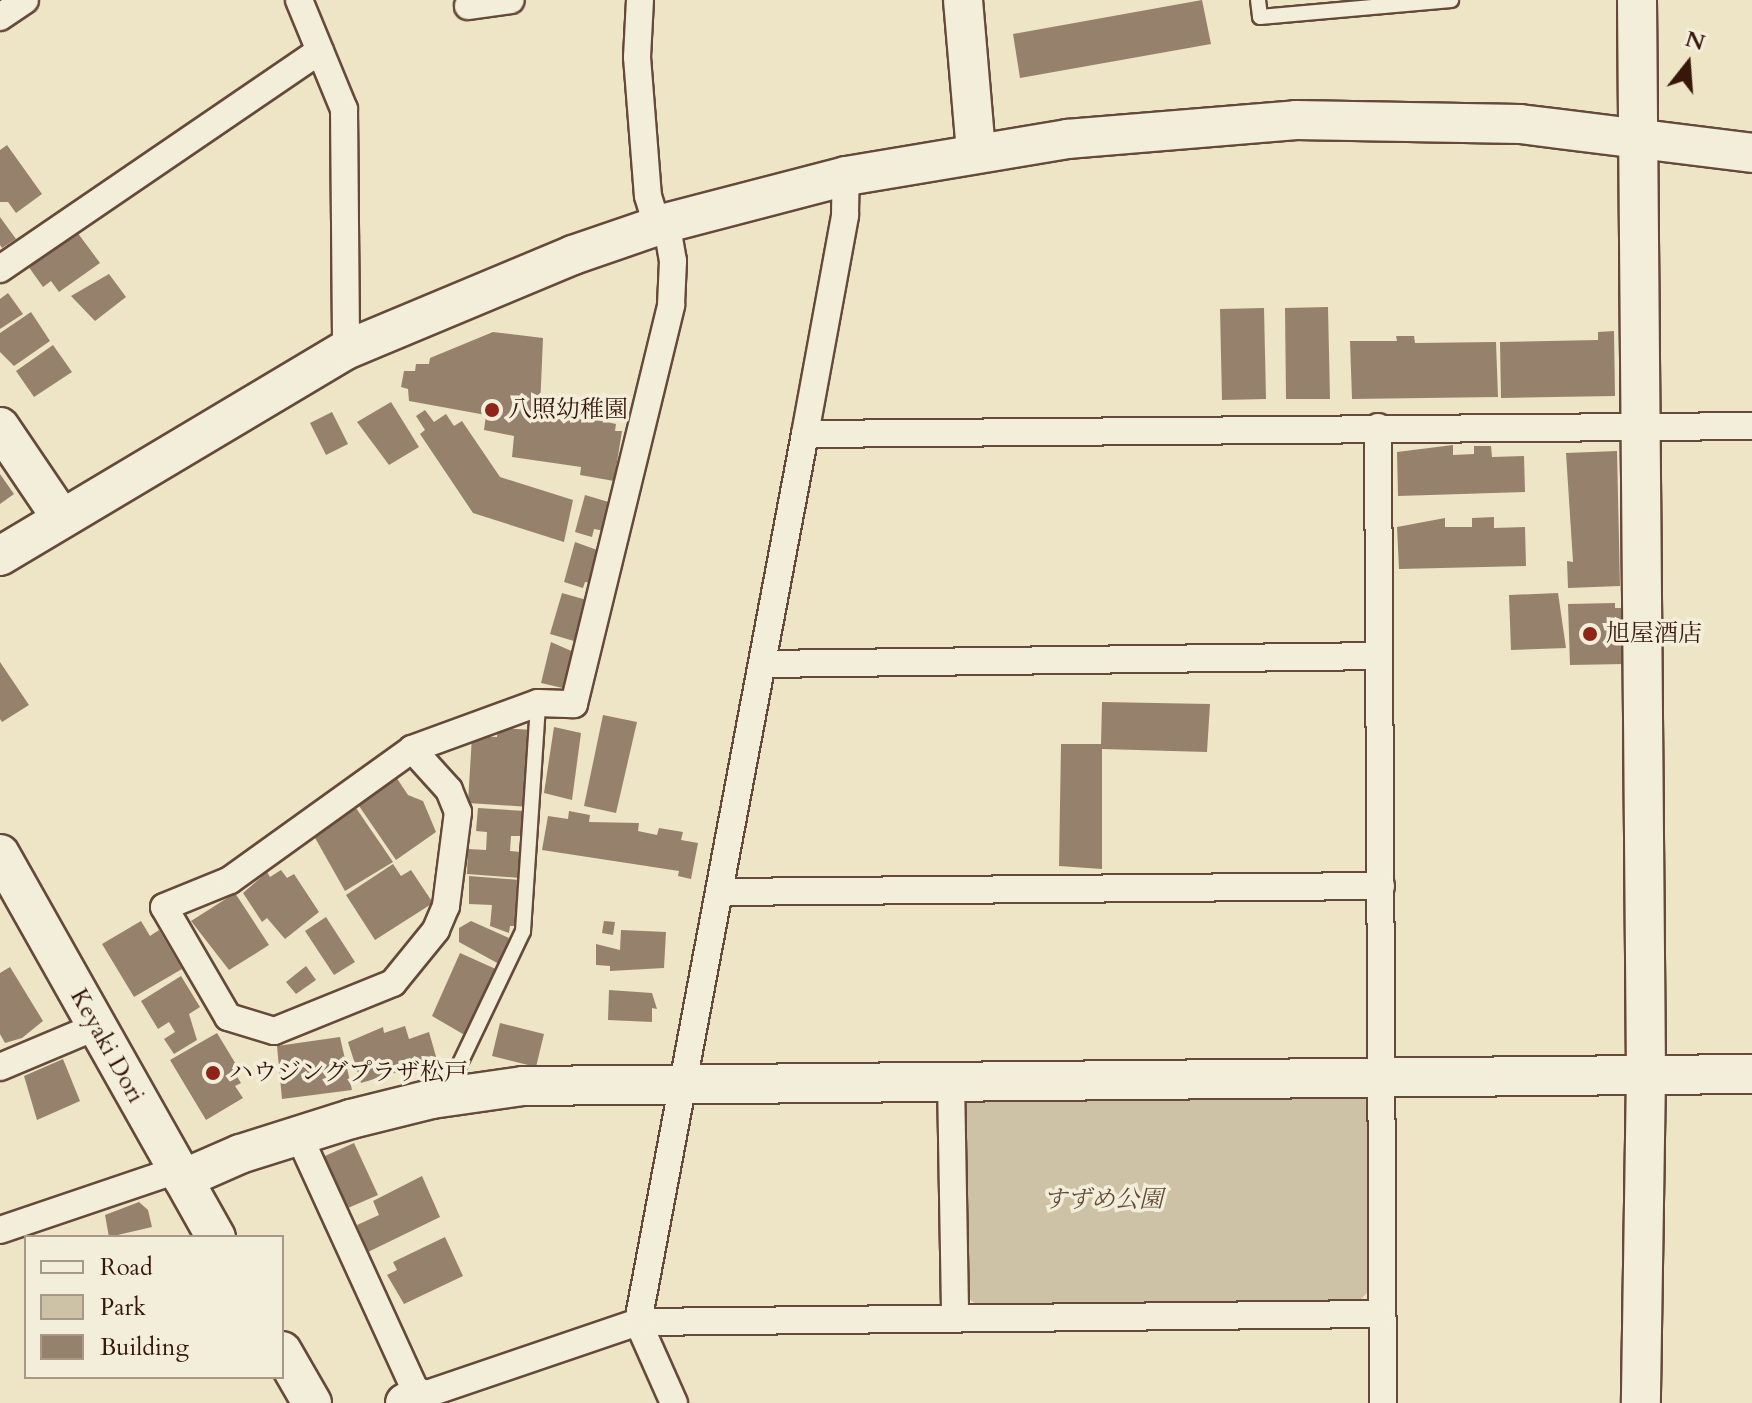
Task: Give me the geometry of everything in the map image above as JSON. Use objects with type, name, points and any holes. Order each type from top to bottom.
[{"type":"street","points":[[0,17],[25,0]]},
{"type":"street","points":[[299,0],[344,109],[346,350]]},
{"type":"street","points":[[468,6],[511,0]]},
{"type":"street","points":[[412,749],[449,790],[458,812],[446,906],[436,930],[393,983],[274,1031],[228,1017],[164,907],[230,880],[412,749],[538,703],[574,704],[671,305],[673,261],[648,196],[638,71],[640,0]]},
{"type":"street","points":[[963,0],[976,151]]},
{"type":"street","points":[[1637,0],[1646,1075],[1641,1403]]},
{"type":"street","points":[[0,269],[320,51]]},
{"type":"street","points":[[0,556],[60,516],[346,350],[573,255],[661,225],[846,176],[976,151],[1151,129],[1296,120],[1520,124],[1638,136],[1752,153]]},
{"type":"street","points":[[674,1403],[638,1322],[845,215],[846,176]]},
{"type":"street","points":[[805,434],[1752,426]]},
{"type":"street","points":[[0,427],[60,516]]},
{"type":"street","points":[[1378,427],[1383,1403]]},
{"type":"street","points":[[762,664],[1378,656]]},
{"type":"street","name":"Keyaki Dori","points":[[0,854],[11,897],[95,1027],[215,1235]]},
{"type":"street","points":[[719,892],[1381,886]]},
{"type":"street","points":[[0,1067],[95,1027]]},
{"type":"street","points":[[0,1230],[298,1134],[452,1096],[523,1086],[1381,1075],[1752,1074]]},
{"type":"street","points":[[951,1080],[955,1317]]},
{"type":"street","points":[[298,1134],[414,1401],[638,1322],[1382,1314]]},
{"type":"street","points":[[284,1355],[305,1401]]},
{"type":"lane","points":[[1258,0],[1260,17],[1451,0]]},
{"type":"lane","points":[[452,1096],[453,1078],[523,931],[538,703]]},
{"type":"green space","name":"すずめ公園","points":[[1359,1093],[1367,1101],[1370,1290],[1358,1302],[977,1305],[965,1296],[964,1102],[972,1097]]},
{"type":"building","points":[[1202,0],[1211,44],[1020,78],[1013,34]]},
{"type":"building","points":[[7,145],[42,194],[16,213],[8,202],[0,202],[0,150]]},
{"type":"building","points":[[0,217],[16,239],[2,248],[0,245]]},
{"type":"building","points":[[77,232],[100,263],[59,292],[51,281],[43,287],[28,266]]},
{"type":"building","points":[[109,274],[126,297],[95,321],[71,296]]},
{"type":"building","points":[[8,293],[23,314],[0,329],[0,299]]},
{"type":"building","points":[[1328,307],[1330,399],[1286,399],[1285,308]]},
{"type":"building","points":[[1264,308],[1266,399],[1222,400],[1220,309]]},
{"type":"building","points":[[31,312],[50,341],[14,366],[0,352],[0,333]]},
{"type":"building","points":[[1614,331],[1615,396],[1501,398],[1500,342],[1598,340],[1598,332]]},
{"type":"building","points":[[493,332],[543,338],[540,408],[616,424],[615,431],[622,431],[614,481],[580,475],[581,467],[512,457],[514,436],[484,430],[486,415],[409,401],[408,389],[401,387],[404,371],[415,371],[416,364],[429,364],[430,358]]},
{"type":"building","points":[[1396,336],[1414,336],[1415,343],[1496,342],[1498,397],[1352,399],[1350,341],[1397,341]]},
{"type":"building","points":[[53,345],[72,372],[34,397],[16,371]]},
{"type":"building","points":[[391,402],[419,447],[389,465],[357,422]]},
{"type":"building","points":[[425,410],[434,422],[446,414],[454,426],[462,421],[500,477],[573,500],[564,542],[473,513],[420,434],[425,430],[416,416]]},
{"type":"building","points":[[332,412],[348,444],[326,455],[310,423]]},
{"type":"building","points":[[1453,445],[1453,455],[1474,454],[1474,446],[1491,446],[1492,457],[1524,456],[1525,492],[1398,496],[1397,452]]},
{"type":"building","points":[[1617,451],[1620,586],[1568,588],[1567,561],[1573,562],[1566,453]]},
{"type":"building","points":[[0,474],[14,494],[0,504]]},
{"type":"building","points":[[585,495],[612,503],[605,531],[594,529],[592,537],[575,532]]},
{"type":"building","points":[[1494,517],[1494,528],[1525,527],[1526,566],[1399,569],[1397,527],[1445,518],[1445,527],[1472,527],[1472,518]]},
{"type":"building","points":[[575,542],[600,551],[592,583],[585,582],[583,588],[564,582]]},
{"type":"building","points":[[562,593],[590,601],[574,641],[550,634]]},
{"type":"building","points":[[1558,593],[1566,648],[1511,650],[1509,595]]},
{"type":"building","points":[[1615,603],[1615,608],[1622,608],[1624,664],[1570,665],[1568,604]]},
{"type":"building","points":[[551,642],[576,653],[567,689],[541,683]]},
{"type":"building","points":[[0,662],[29,705],[2,722],[0,719]]},
{"type":"building","points":[[1102,702],[1210,704],[1207,752],[1102,749],[1102,869],[1059,866],[1061,744],[1101,744]]},
{"type":"building","points":[[603,715],[637,722],[616,813],[584,806]]},
{"type":"building","points":[[554,727],[581,733],[572,800],[544,793]]},
{"type":"building","points":[[498,728],[533,730],[529,807],[468,803],[472,736],[497,737]]},
{"type":"building","points":[[396,777],[408,795],[423,801],[436,832],[396,860],[357,803]]},
{"type":"building","points":[[356,808],[393,862],[345,891],[314,836]]},
{"type":"building","points":[[478,808],[526,811],[524,836],[511,836],[510,851],[521,852],[520,878],[467,874],[468,849],[486,850],[487,832],[476,831]]},
{"type":"building","points":[[569,811],[590,815],[589,822],[639,823],[638,831],[657,835],[659,828],[683,832],[681,840],[698,843],[691,879],[678,876],[679,871],[542,850],[548,816],[568,819]]},
{"type":"building","points":[[393,864],[401,876],[411,870],[433,903],[375,940],[346,895]]},
{"type":"building","points":[[281,870],[287,878],[294,874],[319,912],[285,939],[267,918],[262,922],[243,893],[267,872],[270,877]]},
{"type":"building","points":[[469,876],[520,880],[517,926],[510,926],[509,933],[490,926],[492,905],[469,904]]},
{"type":"building","points":[[235,893],[269,945],[229,970],[191,921]]},
{"type":"building","points":[[326,917],[355,962],[334,975],[305,931]]},
{"type":"building","points":[[141,921],[150,936],[159,930],[182,969],[134,997],[102,944]]},
{"type":"building","points":[[471,921],[509,938],[499,964],[459,942],[459,928]]},
{"type":"building","points":[[604,921],[615,922],[613,935],[602,933]]},
{"type":"building","points":[[621,930],[666,932],[664,968],[610,971],[610,966],[596,965],[596,944],[620,950]]},
{"type":"building","points":[[460,953],[498,970],[468,1037],[432,1016]]},
{"type":"building","points":[[306,966],[316,980],[296,994],[286,982]]},
{"type":"building","points":[[10,967],[43,1021],[22,1038],[5,1043],[0,1034],[0,973]]},
{"type":"building","points":[[181,976],[200,1007],[189,1014],[197,1040],[174,1054],[164,1039],[175,1032],[169,1022],[158,1029],[141,1001]]},
{"type":"building","points":[[609,990],[652,993],[657,1009],[652,1008],[652,1022],[608,1020]]},
{"type":"building","points":[[500,1023],[544,1034],[536,1067],[492,1056]]},
{"type":"building","points":[[405,1026],[409,1039],[429,1032],[437,1060],[361,1083],[348,1042],[383,1027],[384,1033]]},
{"type":"building","points":[[217,1033],[237,1066],[232,1068],[241,1083],[235,1086],[243,1098],[206,1120],[170,1060]]},
{"type":"building","points":[[340,1037],[352,1090],[282,1099],[277,1046]]},
{"type":"building","points":[[63,1059],[80,1101],[37,1120],[24,1076]]},
{"type":"building","points":[[354,1143],[378,1195],[348,1208],[325,1156]]},
{"type":"building","points":[[422,1176],[440,1217],[368,1252],[357,1225],[379,1215],[373,1201]]},
{"type":"building","points":[[139,1202],[148,1210],[152,1227],[109,1235],[105,1215]]},
{"type":"building","points":[[445,1237],[463,1276],[404,1304],[387,1275],[397,1270],[393,1262]]},
{"type":"place","name":"八照幼稚園","points":[[492,410]]},
{"type":"place","name":"旭屋酒店","points":[[1590,634]]},
{"type":"place","name":"ハウジングプラザ松戸","points":[[213,1073]]}]
